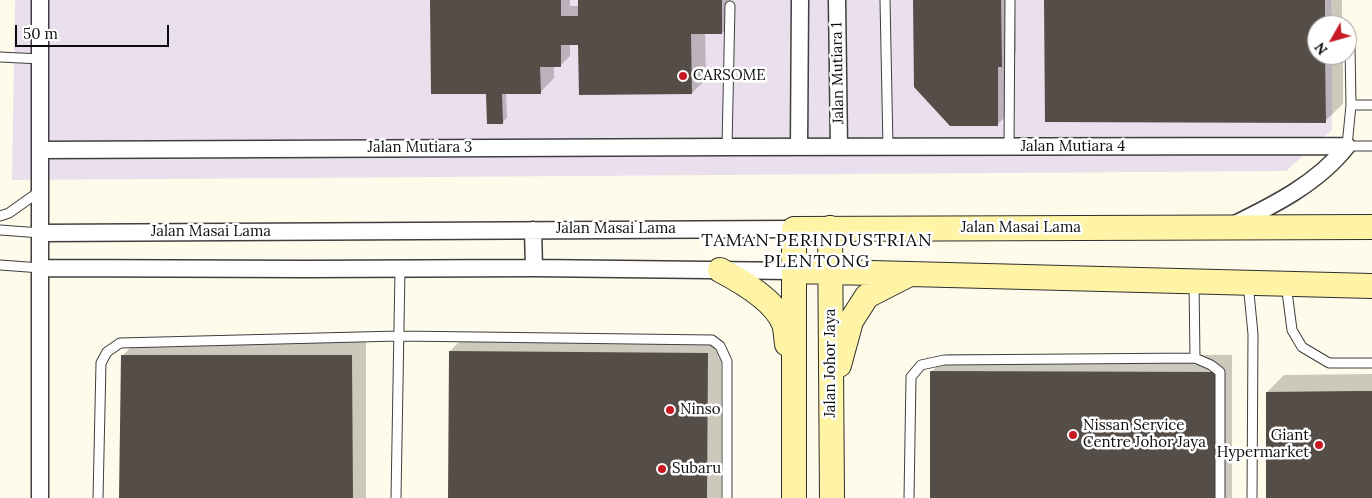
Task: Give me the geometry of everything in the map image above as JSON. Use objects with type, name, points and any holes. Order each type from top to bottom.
[{"type":"main road","name":"Jalan Masai Lama","points":[[794,229],[1372,227]]},
{"type":"main road","name":"Jalan Johor Jaya","points":[[830,228],[832,498]]},
{"type":"main road","points":[[794,229],[794,498]]},
{"type":"main road","points":[[720,270],[747,285],[772,306],[784,324],[794,392]]},
{"type":"main road","points":[[794,271],[1372,286]]},
{"type":"main road","points":[[831,396],[851,321],[867,296],[910,274]]},
{"type":"street","points":[[40,0],[40,498]]},
{"type":"street","points":[[799,147],[800,0]]},
{"type":"street","name":"Jalan Mutiara 1","points":[[838,0],[839,147]]},
{"type":"street","points":[[1229,228],[1274,205],[1322,172],[1335,162],[1348,146]]},
{"type":"street","name":"Jalan Mutiara 4","points":[[799,147],[1348,146]]},
{"type":"street","name":"Jalan Mutiara 3","points":[[41,150],[799,147]]},
{"type":"street","name":"Jalan Masai Lama","points":[[41,233],[794,229]]},
{"type":"street","points":[[533,230],[534,268]]},
{"type":"street","points":[[41,268],[534,268],[794,271]]},
{"type":"lane","points":[[885,0],[888,147]]},
{"type":"lane","points":[[1009,147],[1010,0]]},
{"type":"lane","points":[[727,147],[730,6]]},
{"type":"lane","points":[[0,57],[41,59]]},
{"type":"lane","points":[[1350,65],[1351,105],[1348,146],[1372,146]]},
{"type":"lane","points":[[1351,105],[1372,105]]},
{"type":"lane","points":[[0,216],[10,213],[41,191]]},
{"type":"lane","points":[[0,230],[41,233]]},
{"type":"lane","points":[[0,265],[41,268]]},
{"type":"lane","points":[[396,498],[400,269]]},
{"type":"lane","points":[[1194,282],[1195,358]]},
{"type":"lane","points":[[1248,283],[1253,334],[1252,498]]},
{"type":"lane","points":[[1286,284],[1292,330],[1302,347],[1329,362],[1372,363]]},
{"type":"lane","points":[[98,498],[100,363],[108,352],[120,343],[399,336],[712,340],[720,346],[727,361],[727,498]]},
{"type":"lane","points":[[909,498],[911,377],[921,365],[944,360],[1195,358],[1211,365],[1220,372],[1220,498]]},
{"type":"shaded area","points":[[15,0],[1331,0],[1332,15],[1307,15],[1307,65],[1332,65],[1332,130],[1286,171],[12,180]]},
{"type":"building","points":[[430,0],[561,0],[561,16],[578,16],[578,0],[722,0],[722,34],[691,34],[692,94],[579,95],[578,45],[561,45],[561,67],[540,67],[541,94],[502,94],[503,124],[487,124],[486,94],[431,94]]},
{"type":"building","points":[[913,0],[1001,0],[1002,67],[998,67],[998,126],[950,126],[914,87]]},
{"type":"building","points":[[1044,0],[1325,0],[1325,15],[1307,15],[1307,65],[1325,65],[1326,123],[1045,122]]},
{"type":"building","points":[[449,351],[708,353],[707,498],[448,498]]},
{"type":"building","points":[[121,355],[352,355],[353,498],[119,498]]},
{"type":"building","name":"Nissan Service Centre Johor Jaya","points":[[930,371],[1215,372],[1215,498],[930,498]]},
{"type":"building","name":"Giant Hypermarket","points":[[1372,391],[1372,498],[1266,498],[1266,392]]},
{"type":"place","name":"CARSOME","points":[[683,76]]},
{"type":"place","name":"Ninso","points":[[670,410]]},
{"type":"place","name":"Nissan Service Centre Johor Jaya","points":[[1073,435]]},
{"type":"place","name":"Giant Hypermarket","points":[[1319,445]]},
{"type":"place","name":"Subaru","points":[[662,469]]},
{"type":"district","name":"TAMAN PERINDUSTRIAN PLENTONG","points":[[817,251]]}]
